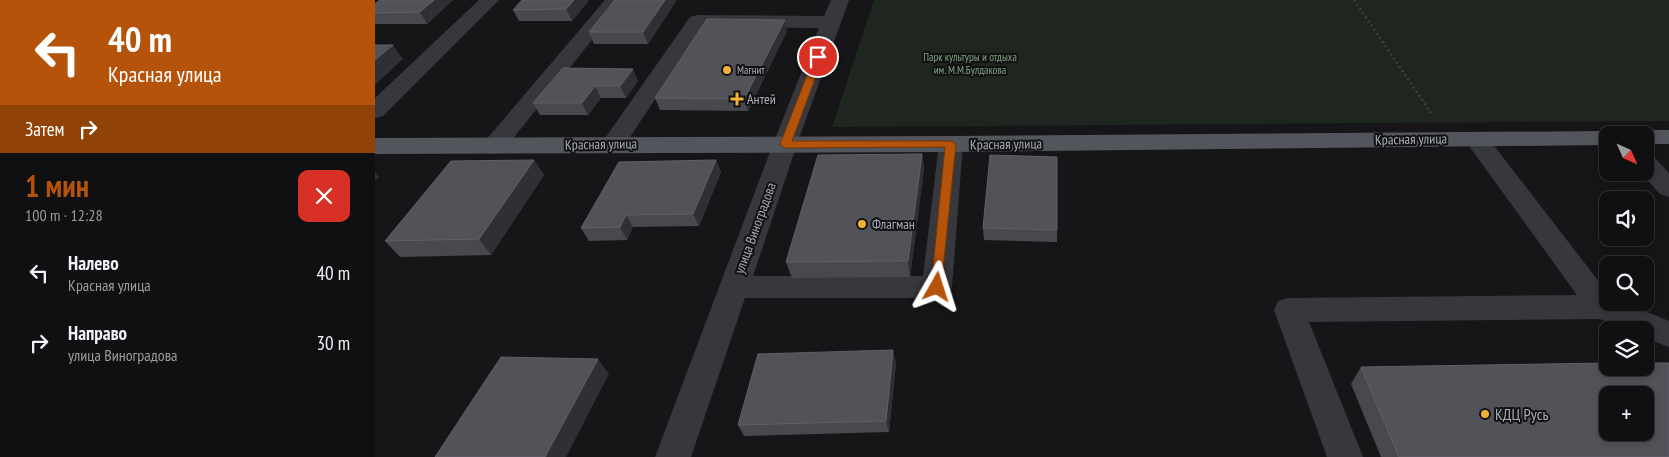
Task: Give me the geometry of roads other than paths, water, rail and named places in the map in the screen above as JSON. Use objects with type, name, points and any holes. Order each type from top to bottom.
[{"type":"main road","points":[[1654,138],[1669,137]]},
{"type":"main road","name":"Красная улица","points":[[375,146],[951,144],[1599,138]]},
{"type":"street","points":[[375,111],[490,0]]},
{"type":"street","points":[[495,146],[615,0]]},
{"type":"street","name":"улица Виноградова","points":[[673,457],[785,144],[840,0]]},
{"type":"street","points":[[613,144],[697,21],[831,22]]},
{"type":"street","points":[[1462,139],[1599,303]]},
{"type":"street","points":[[734,287],[937,287],[951,144]]},
{"type":"street","points":[[1654,172],[1667,184]]},
{"type":"street","points":[[1345,457],[1289,310],[1599,307]]},
{"type":"street","points":[[1612,311],[1669,334]]},
{"type":"place","name":"Магнит","points":[[727,70]]},
{"type":"place","name":"Антей","points":[[737,99]]},
{"type":"place","name":"Флагман","points":[[862,224]]},
{"type":"place","name":"КДЦ Русь","points":[[1485,414]]},
{"type":"park label","name":"Парк культуры и отдыха им. М.М.Булдакова","points":[[970,63]]}]
